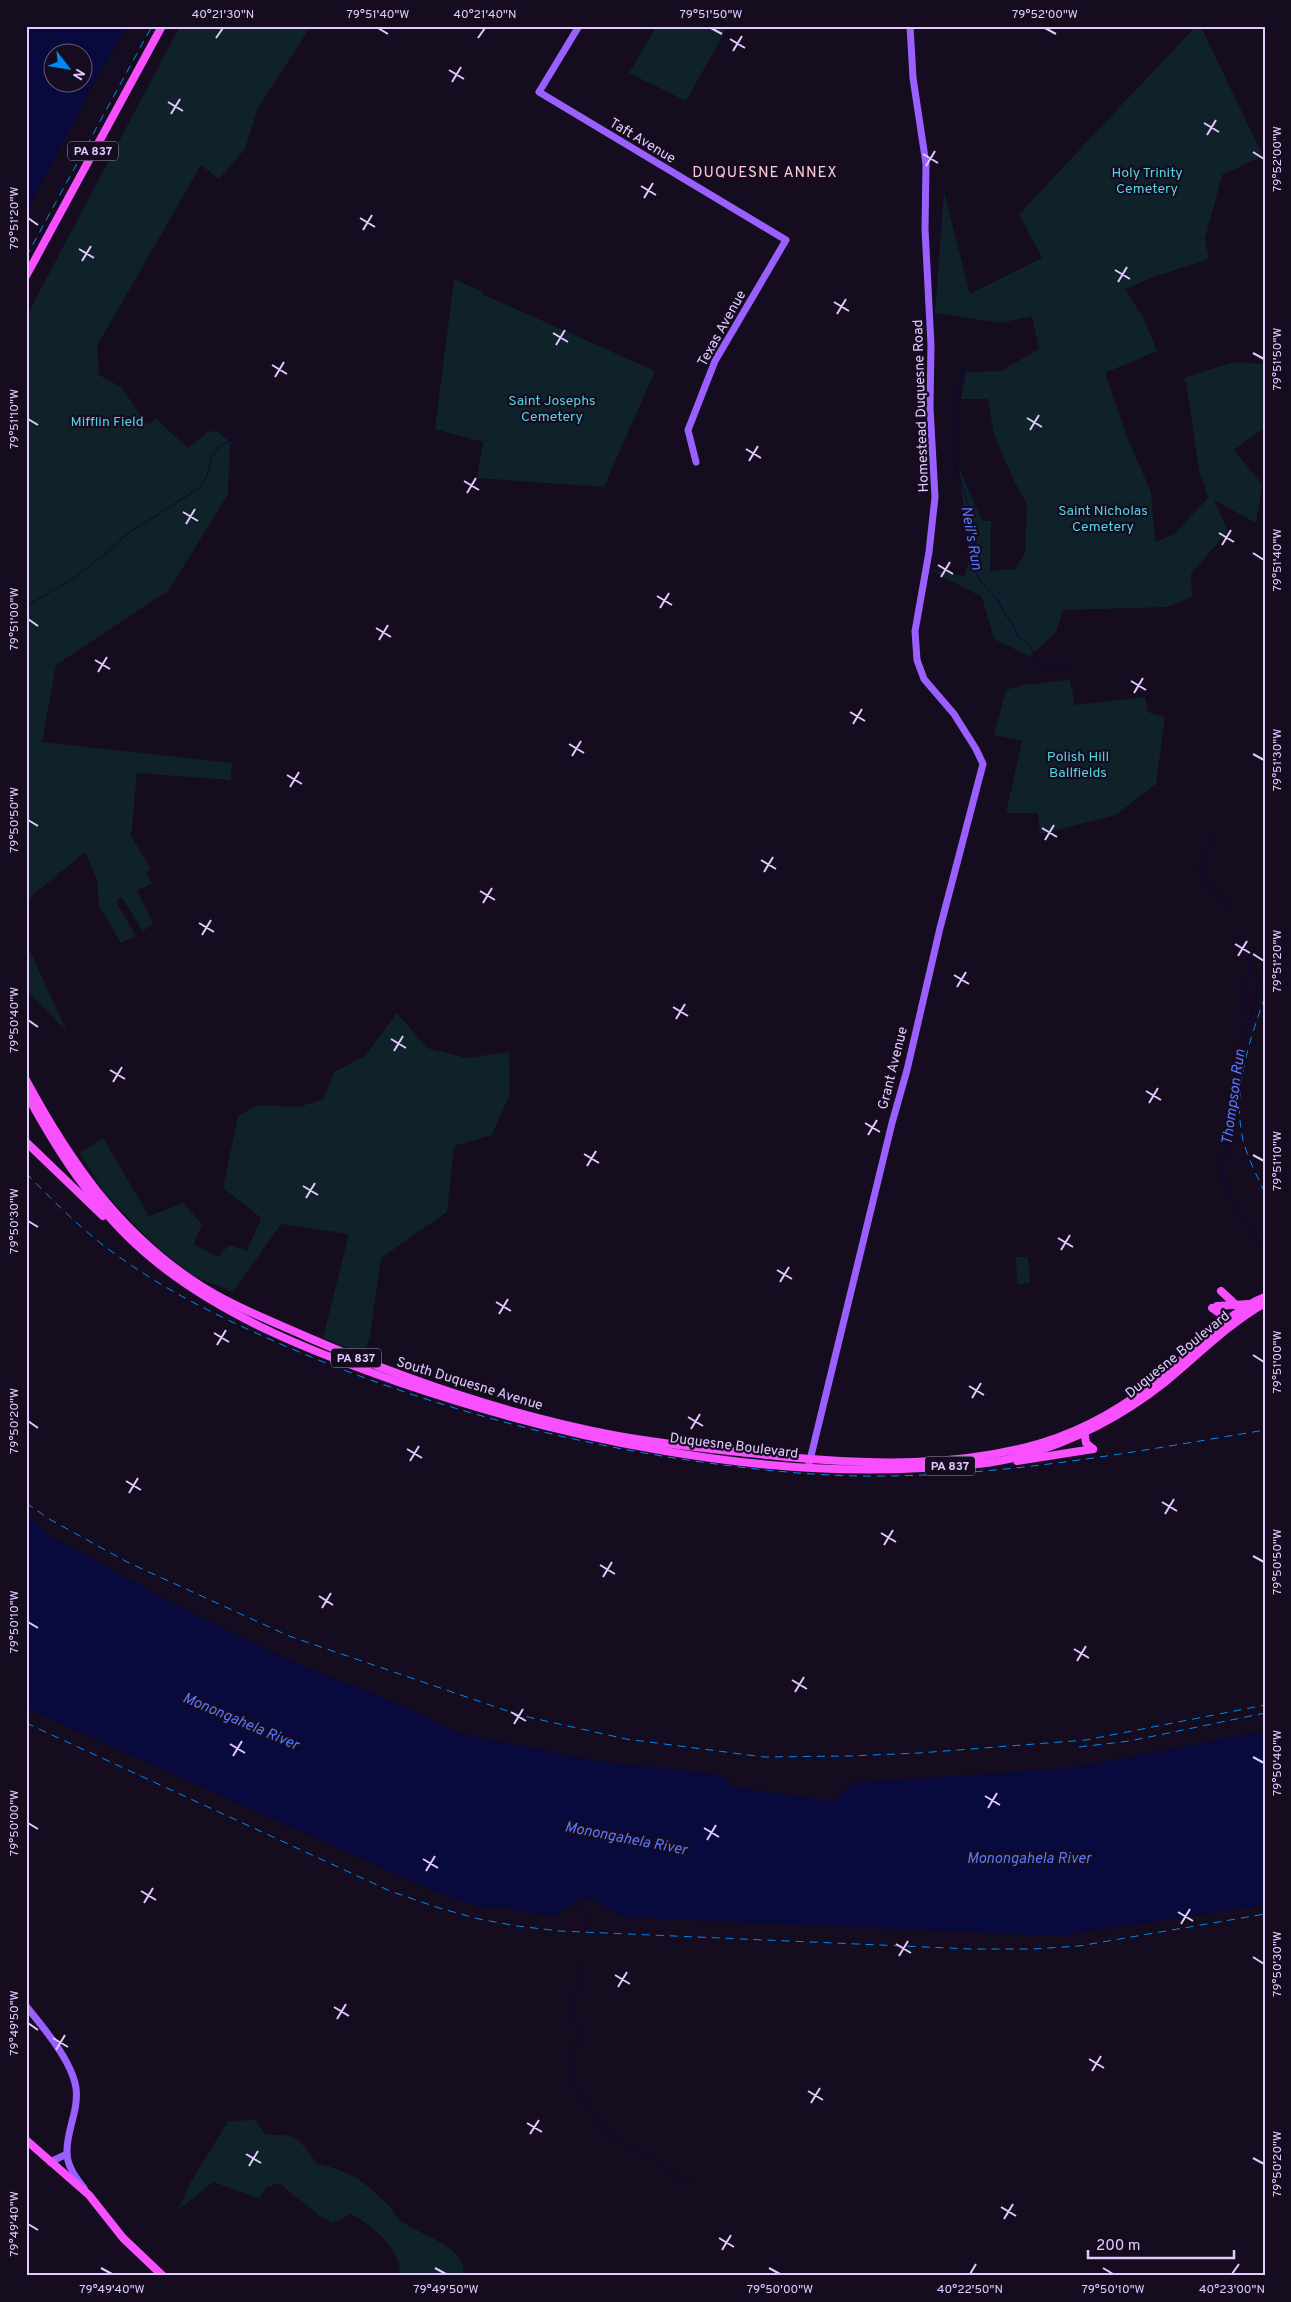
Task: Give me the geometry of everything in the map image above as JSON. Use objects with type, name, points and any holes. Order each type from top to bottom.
[{"type":"main road","name":"PA 837","points":[[26,276],[162,26]]},
{"type":"main road","name":"South Duquesne Avenue","points":[[26,1080],[84,1175],[107,1205],[165,1260],[193,1281],[261,1317],[380,1368],[494,1406],[631,1438],[810,1463]]},
{"type":"main road","points":[[26,1093],[62,1156],[86,1189],[122,1231],[154,1260]]},
{"type":"main road","name":"PA 837","points":[[26,1142],[117,1231],[154,1260]]},
{"type":"main road","name":"Duquesne Boulevard","points":[[154,1260],[184,1282],[230,1311],[315,1350],[384,1377],[507,1416],[584,1435],[739,1461],[810,1463],[898,1469],[983,1464],[1028,1454],[1084,1430],[1141,1400],[1239,1320],[1265,1303]]},
{"type":"main road","points":[[1221,1291],[1236,1305]]},
{"type":"main road","name":"Duquesne Boulevard","points":[[810,1463],[877,1462],[974,1456],[1027,1447],[1084,1430],[1146,1389],[1221,1326],[1251,1303],[1265,1297]]},
{"type":"main road","points":[[1221,1326],[1222,1315],[1214,1307],[1251,1303]]},
{"type":"main road","points":[[974,1456],[976,1461],[983,1464],[1093,1449],[1086,1443],[1084,1430]]},
{"type":"main road","points":[[26,2140],[89,2196],[124,2238],[163,2276]]},
{"type":"street","name":"Taft Avenue","points":[[579,26],[539,92],[786,240]]},
{"type":"street","name":"Homestead Duquesne Road","points":[[910,26],[913,78],[926,164],[925,229],[931,345],[930,408],[935,498],[929,552],[916,631],[917,660],[924,679],[954,714],[976,749],[982,764]]},
{"type":"street","name":"Texas Avenue","points":[[696,462],[688,430],[714,361],[786,240]]},
{"type":"street","name":"Grant Avenue","points":[[810,1463],[892,1123],[907,1070],[940,928],[982,764]]},
{"type":"street","points":[[26,2006],[46,2030],[72,2073],[76,2089],[76,2112],[67,2154],[72,2172],[89,2196]]},
{"type":"street","points":[[50,2162],[67,2154]]},
{"type":"green space","name":"Mifflin Field","points":[[180,26],[311,26],[258,108],[245,149],[219,179],[201,165],[97,346],[99,375],[121,387],[147,424],[156,419],[188,448],[209,431],[218,432],[230,442],[228,494],[169,590],[56,665],[42,742],[232,763],[231,780],[137,773],[131,836],[151,869],[146,873],[152,883],[137,891],[153,923],[143,931],[121,897],[116,901],[136,936],[121,943],[99,906],[97,880],[85,852],[34,894],[26,905],[26,317]]},
{"type":"green space","points":[[657,26],[728,26],[686,101],[629,73]]},
{"type":"green space","points":[[1195,27],[1199,27],[1203,31],[1263,156],[1222,175],[1205,239],[1209,259],[1125,289],[1144,319],[1157,351],[1105,373],[1128,439],[1151,492],[1155,542],[1174,534],[1208,498],[1199,470],[1184,378],[1233,362],[1265,364],[1265,427],[1234,450],[1262,484],[1256,523],[1214,500],[1228,531],[1191,574],[1192,597],[1167,607],[1063,610],[1056,633],[1029,656],[994,639],[982,597],[930,570],[964,576],[970,558],[959,468],[982,521],[991,521],[990,571],[1015,569],[1025,553],[1027,504],[1013,479],[994,434],[988,399],[961,399],[966,372],[1001,371],[1039,349],[1032,316],[1001,323],[935,313],[944,192],[970,294],[1042,258],[1019,214]]},
{"type":"green space","name":"Saint Josephs Cemetery","points":[[454,279],[483,292],[482,294],[655,371],[604,487],[477,478],[483,442],[435,429]]},
{"type":"green space","name":"Polish Hill Ballfields","points":[[1070,680],[1075,705],[1145,697],[1148,712],[1165,717],[1156,784],[1116,815],[1040,834],[1038,813],[1006,813],[1022,741],[994,735],[1006,690],[1022,685]]},
{"type":"green space","points":[[26,942],[67,1032],[26,990]]},
{"type":"green space","points":[[397,1013],[427,1048],[466,1058],[509,1052],[510,1094],[492,1135],[454,1146],[447,1212],[381,1258],[370,1336],[364,1354],[323,1338],[349,1234],[281,1224],[233,1292],[193,1276],[151,1242],[103,1191],[80,1153],[103,1138],[149,1216],[183,1203],[202,1224],[194,1244],[218,1257],[229,1245],[247,1251],[261,1218],[223,1188],[238,1116],[257,1105],[299,1107],[323,1099],[334,1072],[365,1056]]},
{"type":"green space","points":[[1016,1257],[1028,1257],[1030,1283],[1017,1284]]},
{"type":"green space","points":[[256,2120],[265,2134],[290,2136],[302,2144],[316,2163],[347,2173],[363,2182],[389,2206],[399,2219],[450,2249],[463,2266],[463,2276],[400,2276],[396,2256],[391,2247],[376,2231],[351,2214],[333,2223],[321,2217],[279,2183],[267,2187],[259,2198],[213,2182],[178,2210],[189,2185],[228,2121]]},
{"type":"water","points":[[26,26],[128,26],[92,87],[92,42],[42,42],[42,92],[89,92],[26,213]]},
{"type":"water","name":"Monongahela River","points":[[26,1515],[49,1535],[180,1607],[293,1662],[393,1702],[461,1734],[597,1761],[720,1775],[734,1787],[834,1802],[852,1783],[1072,1768],[1265,1731],[1265,1905],[1056,1936],[624,1917],[595,1901],[583,1898],[558,1914],[549,1916],[507,1908],[479,1906],[443,1895],[26,1708]]},
{"type":"waterway","name":"Neil's Run","points":[[963,368],[954,411],[956,465],[969,508],[975,537],[976,573],[981,582],[998,600],[1005,615],[1013,624],[1017,636],[1030,646],[1041,664],[1066,669]]},
{"type":"waterway","points":[[26,606],[71,580],[108,552],[127,534],[199,488],[207,476],[212,457],[220,445],[232,440]]},
{"type":"waterway","name":"Neil's Run","points":[[1208,835],[1209,844],[1201,861],[1201,870],[1211,888],[1231,907]]},
{"type":"waterway","name":"Neil's Run","points":[[1247,957],[1249,964],[1245,1011],[1249,1020]]},
{"type":"waterway","name":"Thompson Run","points":[[1231,1199],[1222,1173],[1232,1085],[1237,1051],[1250,1022],[1259,981],[1265,967]]},
{"type":"waterway","name":"Thompson Run","points":[[1233,1203],[1255,1236],[1265,1247]]},
{"type":"waterway","points":[[576,1901],[584,1913],[586,1926]]},
{"type":"waterway","points":[[582,1966],[572,2006],[574,2020],[582,2028],[582,2034],[568,2055],[573,2072],[573,2080],[578,2092],[605,2131],[633,2150],[654,2158],[661,2163],[668,2175],[683,2177],[690,2184]]},
{"type":"railway","points":[[26,257],[152,26]]},
{"type":"railway","points":[[1265,997],[1248,1049],[1241,1085],[1240,1104],[1243,1140],[1250,1161],[1265,1193]]},
{"type":"railway","points":[[26,1173],[73,1220],[111,1251],[161,1284],[237,1324],[276,1342],[378,1383],[481,1416],[587,1442],[694,1461],[742,1467],[813,1474],[885,1476],[933,1475],[1028,1467],[1123,1454],[1265,1430]]},
{"type":"railway","points":[[26,1503],[51,1520],[127,1562],[289,1636],[519,1715],[626,1739],[764,1757],[919,1753],[1086,1740],[1265,1705]]},
{"type":"railway","points":[[1079,1747],[1130,1741],[1265,1713]]},
{"type":"railway","points":[[26,1723],[390,1891],[439,1908],[479,1919],[517,1926],[560,1931],[971,1949],[1033,1949],[1079,1946],[1265,1914]]},
{"type":"district","name":"DUQUESNE ANNEX","points":[[765,172]]},
{"type":"park label","name":"Holy Trinity Cemetery","points":[[1147,180]]},
{"type":"park label","name":"Saint Nicholas Cemetery","points":[[1103,518]]}]
